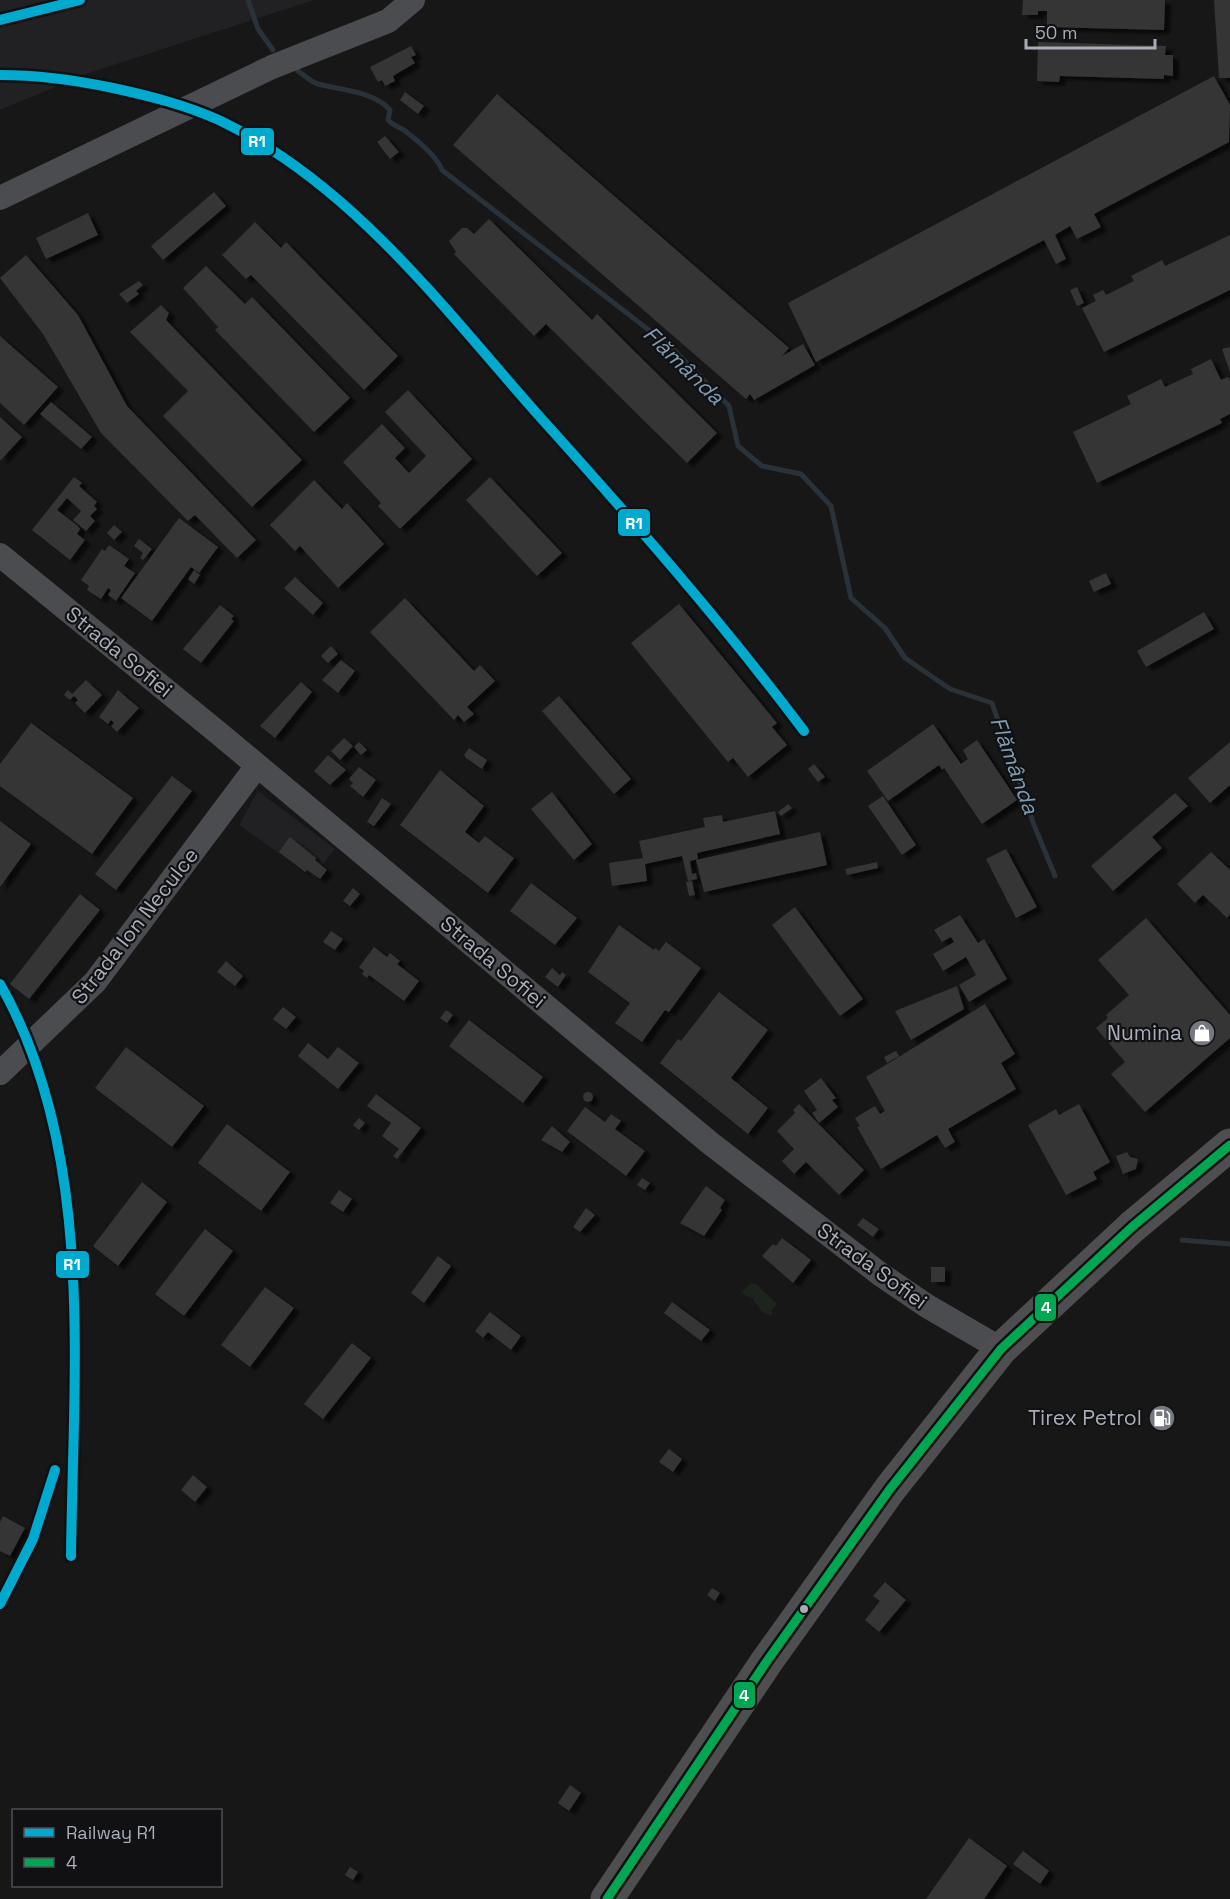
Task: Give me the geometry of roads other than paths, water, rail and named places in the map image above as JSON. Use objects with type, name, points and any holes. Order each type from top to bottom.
[{"type":"highway","points":[[608,1899],[767,1661],[883,1498],[1001,1349],[1132,1227],[1230,1145]]},
{"type":"street","points":[[0,198],[272,67],[388,21],[413,0]]},
{"type":"street","name":"Strada Sofiei","points":[[0,555],[710,1143],[880,1274],[927,1306],[1001,1349]]},
{"type":"street","name":"Strada Ion Neculce","points":[[0,1073],[95,982],[257,766]]},
{"type":"waterway","name":"Flămânda","points":[[248,0],[258,29],[273,50]]},
{"type":"waterway","name":"Flămânda","points":[[298,71],[315,83],[366,95],[383,104],[390,110],[388,120],[426,148],[442,170],[672,348],[729,406],[738,446],[762,466],[801,474],[831,506],[851,598],[885,628],[905,658],[950,689],[992,703],[1034,825],[1055,876]]},
{"type":"waterway","name":"Flămânda","points":[[1182,1240],[1230,1244]]},
{"type":"rail line","name":"R1","points":[[0,20],[80,0]]},
{"type":"rail line","name":"R1","points":[[0,75],[42,77],[85,83],[141,94],[181,106],[221,121],[269,148],[313,179],[355,215],[432,293],[676,571],[804,731]]},
{"type":"rail line","name":"R1","points":[[0,984],[31,1049],[52,1118],[65,1190],[72,1263],[75,1337],[71,1556]]},
{"type":"rail line","name":"R1","points":[[0,1604],[33,1539],[55,1470]]},
{"type":"place","name":"Numina","points":[[1202,1033]]},
{"type":"place","name":"Tirex Petrol","points":[[1162,1418]]}]
